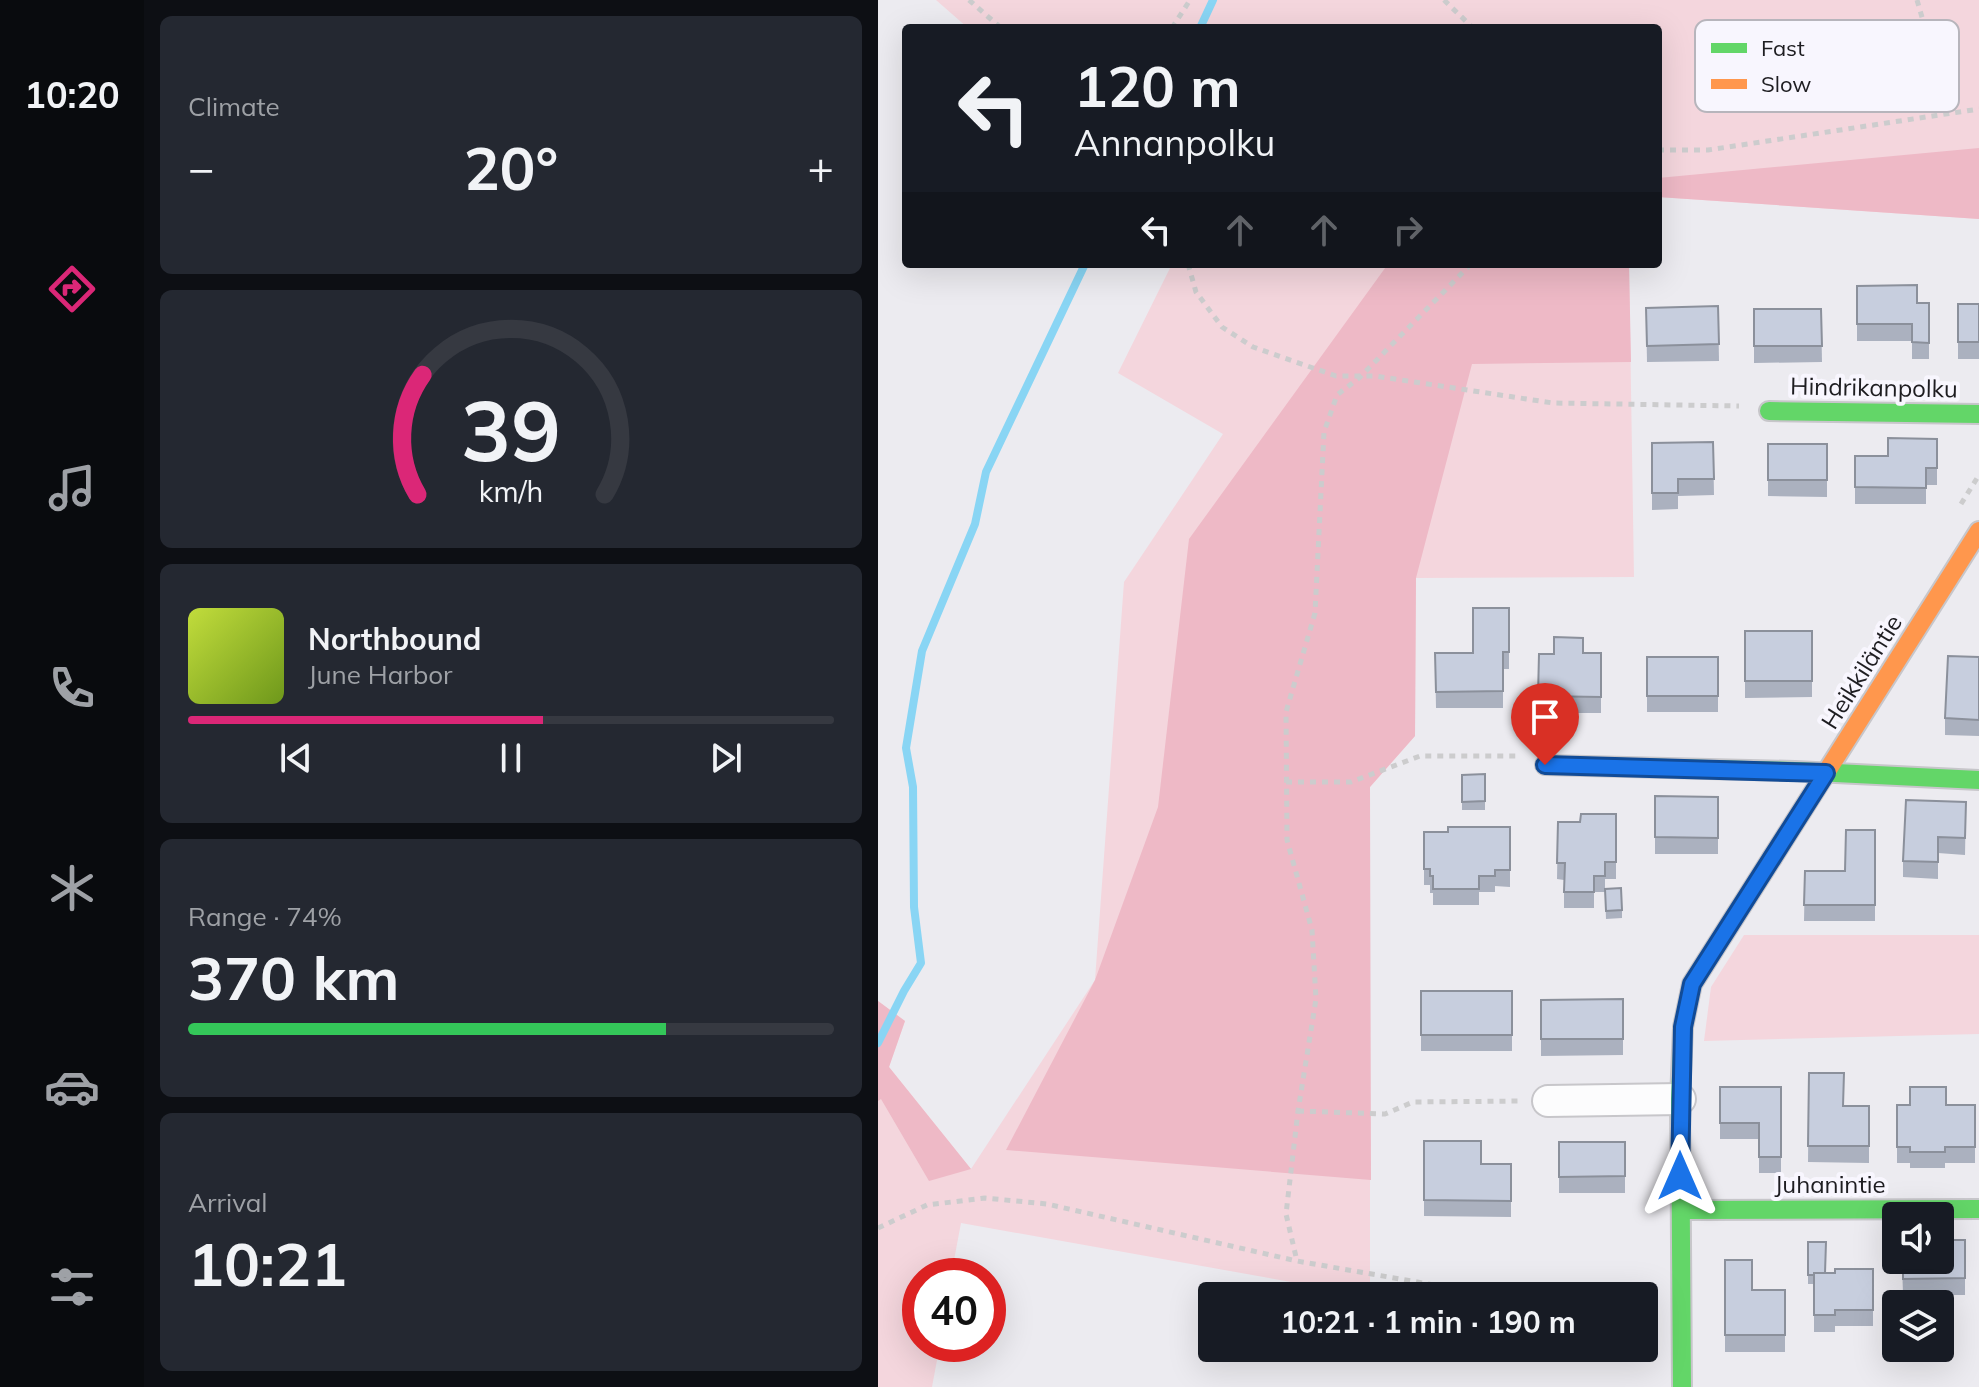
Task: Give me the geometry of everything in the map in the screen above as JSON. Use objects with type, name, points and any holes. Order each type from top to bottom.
[{"type":"street","name":"Hindrikanpolku","points":[[1769,411],[1979,414]]},
{"type":"street","name":"Heikkiläntie","points":[[1682,1387],[1680,1099],[1683,1027],[1692,984],[1979,531]]},
{"type":"street","points":[[1545,765],[1979,780]]},
{"type":"street","points":[[1548,1101],[1680,1099]]},
{"type":"street","name":"Juhanintie","points":[[1681,1210],[1979,1209]]},
{"type":"path","points":[[969,0],[996,24]]},
{"type":"path","points":[[1175,24],[1190,0]]},
{"type":"path","points":[[1444,0],[1469,24]]},
{"type":"path","points":[[1917,0],[1923,20]]},
{"type":"path","points":[[1662,150],[1708,150],[1979,109]]},
{"type":"path","points":[[1189,268],[1196,292],[1222,327],[1253,347],[1336,376],[1375,376],[1553,403],[1733,405],[1769,411]]},
{"type":"path","points":[[1297,1261],[1286,1214],[1316,999],[1312,930],[1287,840],[1286,712],[1315,613],[1324,432],[1337,395],[1359,378],[1466,268]]},
{"type":"path","points":[[1286,782],[1351,782],[1420,756],[1521,756],[1545,765]]},
{"type":"path","points":[[1298,1111],[1385,1114],[1413,1102],[1548,1101]]},
{"type":"path","points":[[878,1228],[927,1205],[985,1198],[1047,1204],[1297,1261],[1417,1282]]},
{"type":"shaded area","points":[[936,0],[1979,0],[1979,219],[1662,197],[1662,24],[963,24]]},
{"type":"shaded area","points":[[1979,148],[1979,219],[1662,197],[1662,178]]},
{"type":"shaded area","points":[[1170,268],[1629,268],[1634,577],[1416,578],[1415,736],[1370,787],[1370,1282],[1292,1282],[961,1223],[954,1258],[902,1258],[902,1362],[937,1362],[932,1387],[878,1387],[878,1001],[905,1021],[889,1067],[971,1169],[1095,980],[1124,582],[1223,434],[1118,373]]},
{"type":"shaded area","points":[[1385,268],[1629,268],[1631,362],[1472,364],[1416,578],[1415,736],[1370,787],[1371,1180],[1006,1150],[1095,980],[1158,807],[1189,539]]},
{"type":"shaded area","points":[[1744,935],[1979,935],[1979,1034],[1704,1041],[1711,987]]},
{"type":"shaded area","points":[[878,1001],[905,1021],[889,1067],[971,1169],[929,1181],[881,1099],[878,1101]]},
{"type":"building","points":[[1917,285],[1917,303],[1929,303],[1929,343],[1912,342],[1912,324],[1857,324],[1857,286]]},
{"type":"building","points":[[1958,304],[1979,304],[1979,342],[1958,342]]},
{"type":"building","points":[[1718,306],[1719,344],[1647,346],[1646,308]]},
{"type":"building","points":[[1754,309],[1821,309],[1822,346],[1754,346]]},
{"type":"building","points":[[1888,438],[1937,439],[1937,468],[1926,468],[1926,488],[1855,487],[1855,456],[1888,456]]},
{"type":"building","points":[[1713,442],[1714,479],[1678,479],[1678,493],[1652,493],[1652,443]]},
{"type":"building","points":[[1768,444],[1827,444],[1827,480],[1768,480]]},
{"type":"building","points":[[1473,608],[1509,608],[1509,652],[1503,652],[1503,691],[1436,692],[1435,653],[1473,653]]},
{"type":"building","points":[[1745,631],[1812,631],[1812,681],[1745,681]]},
{"type":"building","points":[[1554,637],[1583,638],[1583,653],[1601,653],[1601,697],[1538,696],[1539,654],[1554,654]]},
{"type":"building","points":[[1948,656],[1979,657],[1979,720],[1945,718]]},
{"type":"building","points":[[1647,657],[1718,657],[1718,696],[1647,696]]},
{"type":"building","points":[[1485,774],[1485,801],[1462,802],[1462,775]]},
{"type":"building","points":[[1655,796],[1718,797],[1718,838],[1655,837]]},
{"type":"building","points":[[1906,800],[1966,802],[1965,838],[1938,837],[1938,862],[1903,861]]},
{"type":"building","points":[[1581,814],[1616,814],[1616,862],[1605,862],[1605,876],[1594,876],[1594,892],[1564,892],[1565,863],[1557,863],[1558,822],[1580,822]]},
{"type":"building","points":[[1448,827],[1510,827],[1510,870],[1495,870],[1495,876],[1479,876],[1479,889],[1433,889],[1430,869],[1424,869],[1424,832],[1448,832]]},
{"type":"building","points":[[1846,830],[1875,830],[1875,905],[1804,905],[1805,871],[1845,871]]},
{"type":"building","points":[[1621,888],[1622,910],[1606,911],[1605,889]]},
{"type":"building","points":[[1421,991],[1512,991],[1512,1035],[1421,1035]]},
{"type":"building","points":[[1623,999],[1623,1039],[1541,1039],[1541,1000]]},
{"type":"building","points":[[1809,1073],[1844,1073],[1843,1106],[1869,1106],[1869,1146],[1808,1146]]},
{"type":"building","points":[[1720,1087],[1781,1087],[1781,1157],[1759,1157],[1759,1123],[1720,1123]]},
{"type":"building","points":[[1910,1087],[1946,1087],[1946,1105],[1975,1105],[1975,1147],[1945,1147],[1945,1152],[1910,1152],[1910,1147],[1897,1147],[1897,1105],[1910,1105]]},
{"type":"building","points":[[1424,1141],[1481,1141],[1481,1164],[1511,1164],[1511,1201],[1424,1200]]},
{"type":"building","points":[[1559,1142],[1625,1142],[1625,1176],[1559,1177]]},
{"type":"building","points":[[1954,1240],[1965,1240],[1965,1278],[1903,1279],[1903,1274],[1954,1274]]},
{"type":"building","points":[[1808,1242],[1826,1242],[1825,1273],[1808,1275]]},
{"type":"building","points":[[1725,1260],[1752,1260],[1752,1290],[1785,1290],[1785,1335],[1725,1335]]},
{"type":"building","points":[[1835,1269],[1873,1269],[1873,1310],[1835,1310],[1835,1315],[1814,1315],[1814,1273],[1835,1273]]},
{"type":"waterway","points":[[1202,24],[1213,0]]},
{"type":"waterway","points":[[878,1043],[921,963],[914,907],[913,787],[906,748],[922,651],[975,524],[986,472],[1083,268]]},
{"type":"traffic: fast","points":[[1769,411],[1979,414]]},
{"type":"traffic: fast","points":[[1545,765],[1795,771],[1979,780]]},
{"type":"traffic: fast","points":[[1682,1387],[1680,1099],[1683,1027],[1692,984],[1772,858]]},
{"type":"traffic: fast","points":[[1681,1210],[1979,1209]]},
{"type":"traffic: slow","points":[[1772,858],[1979,531]]},
{"type":"route","points":[[1545,765],[1826,773],[1692,984],[1683,1027],[1680,1176]]}]
